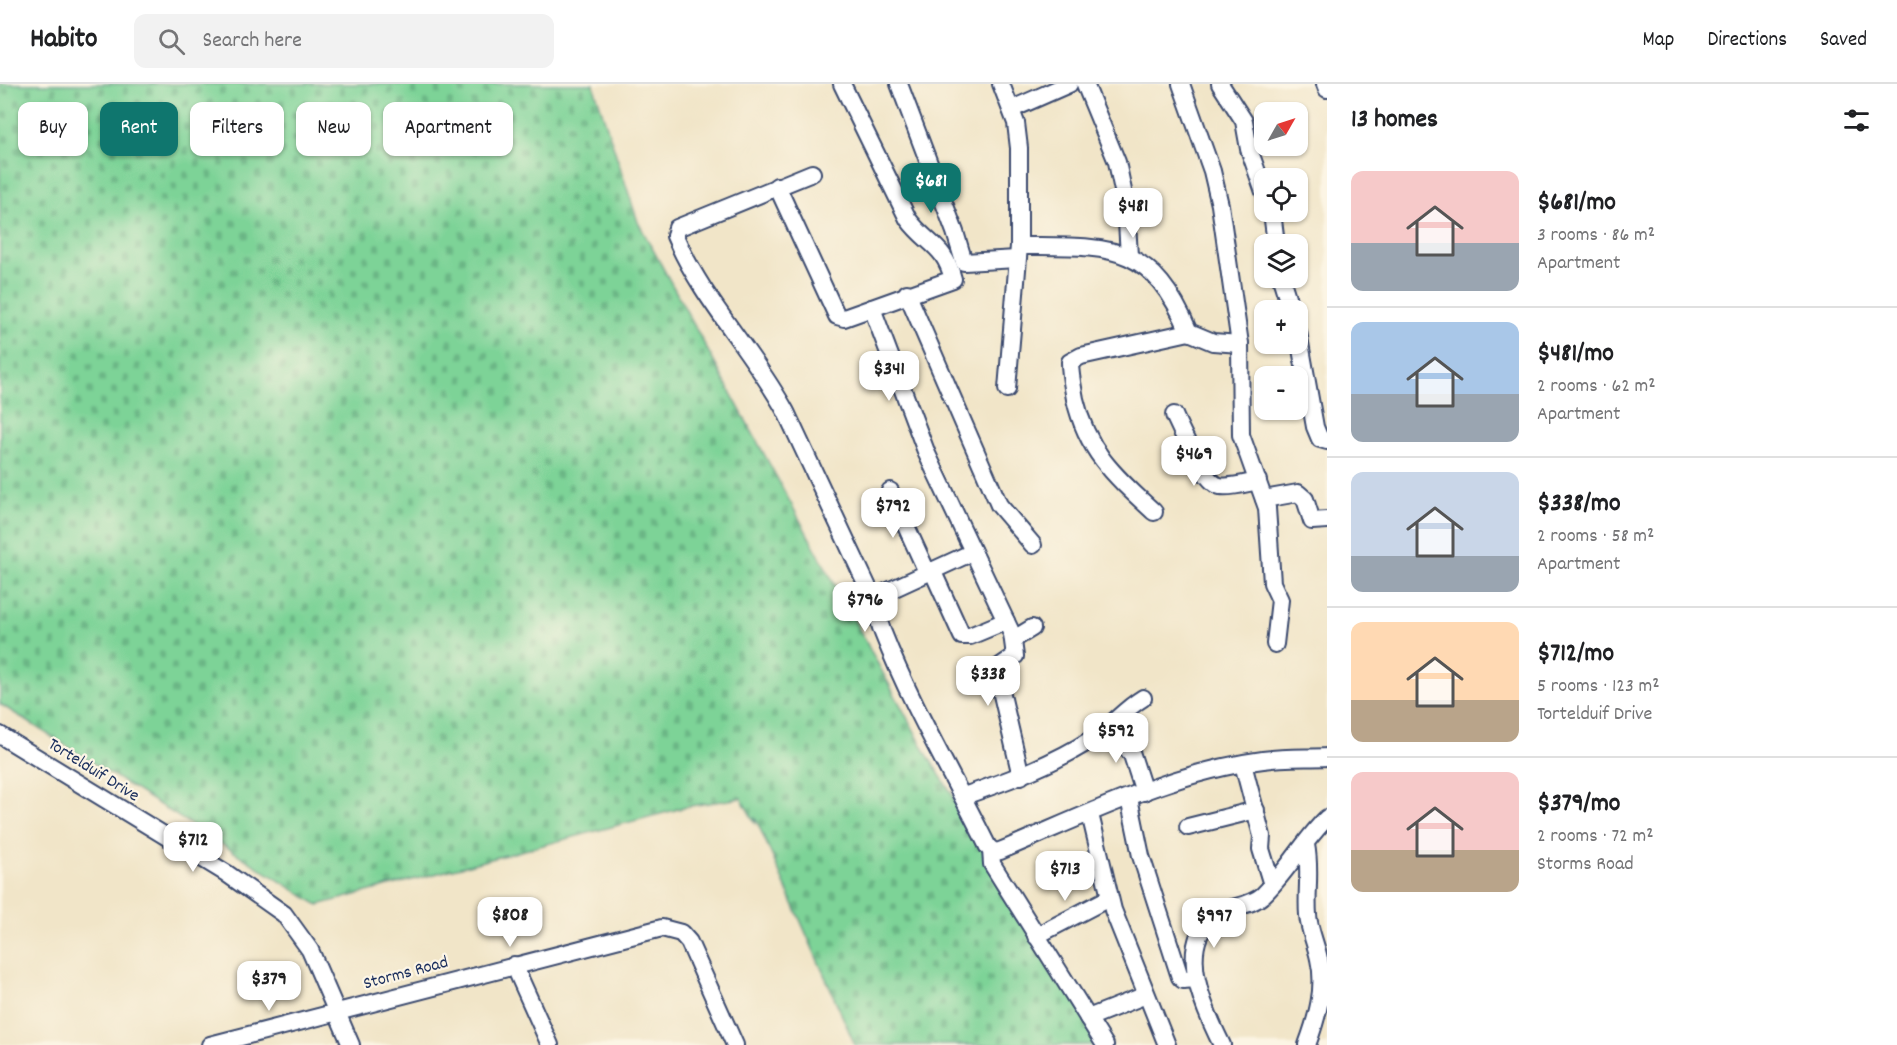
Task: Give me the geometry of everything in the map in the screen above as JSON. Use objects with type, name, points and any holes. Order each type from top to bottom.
[{"type":"street","points":[[777,186],[837,316],[844,318],[908,293],[953,279],[951,268],[943,252],[920,234],[908,219],[842,84]]},
{"type":"street","points":[[900,84],[964,262],[1018,253],[1092,247],[1111,249],[1129,256],[1162,282],[1172,295],[1189,332]]},
{"type":"street","points":[[1001,84],[1012,109],[1019,148],[1018,253],[1007,389]]},
{"type":"street","points":[[1012,109],[1069,84]]},
{"type":"street","points":[[1085,84],[1117,162],[1126,205],[1129,256]]},
{"type":"street","points":[[1181,84],[1216,187],[1240,344],[1239,421],[1243,444],[1264,499],[1269,521],[1272,583],[1280,600],[1275,644]]},
{"type":"street","points":[[1220,84],[1244,121],[1249,149],[1256,168]]},
{"type":"street","points":[[1325,84],[1327,88]]},
{"type":"street","points":[[812,173],[677,228],[675,236],[706,290],[771,384],[786,412],[873,598],[886,641],[937,750],[964,796],[991,850],[992,864],[1105,1045]]},
{"type":"street","points":[[908,293],[999,505],[1034,545]]},
{"type":"street","points":[[872,308],[927,454],[1014,639],[1015,656],[996,669],[1021,776]]},
{"type":"street","points":[[1154,512],[1104,465],[1088,440],[1077,406],[1070,362],[1081,356],[1189,332],[1213,342],[1240,344]]},
{"type":"street","points":[[1302,354],[1315,427],[1320,439],[1327,441]]},
{"type":"street","points":[[1174,415],[1189,446],[1214,483],[1222,487],[1258,480]]},
{"type":"street","points":[[890,491],[962,636],[970,636],[1006,621]]},
{"type":"street","points":[[1264,499],[1298,493],[1305,499],[1312,520],[1327,520]]},
{"type":"street","points":[[873,598],[973,552]]},
{"type":"street","points":[[1014,639],[1032,628]]},
{"type":"street","points":[[964,796],[1021,776],[1086,743],[1110,725],[1121,712],[1143,698]]},
{"type":"street","points":[[1110,725],[1132,755],[1141,856],[1173,947],[1180,977],[1183,980],[1196,979]]},
{"type":"street","name":"Tortelduif Drive","points":[[0,735],[226,873],[272,905],[302,936],[351,1045]]},
{"type":"street","points":[[991,850],[1000,851],[1136,795],[1243,764],[1288,758],[1327,757]]},
{"type":"street","points":[[1243,764],[1256,810],[1262,839],[1261,849],[1272,885]]},
{"type":"street","points":[[1188,826],[1256,810]]},
{"type":"street","points":[[1090,814],[1109,898],[1167,1045]]},
{"type":"street","points":[[1222,1045],[1205,1009],[1196,979],[1197,947],[1208,923],[1226,910],[1259,898],[1306,845],[1314,830],[1327,818]]},
{"type":"street","points":[[1306,845],[1310,871],[1308,922],[1322,971],[1321,1019],[1307,1045]]},
{"type":"street","points":[[1036,936],[1109,898]]},
{"type":"street","name":"Storms Road","points":[[210,1045],[650,930],[673,929],[681,933],[693,950],[735,1045]]},
{"type":"street","points":[[514,965],[550,1045]]},
{"type":"street","points":[[1088,1018],[1146,995]]},
{"type":"green space","points":[[0,84],[593,84],[638,222],[928,756],[1065,975],[1112,1045],[855,1045],[755,817],[755,823],[741,798],[690,806],[318,905],[0,704]]}]
